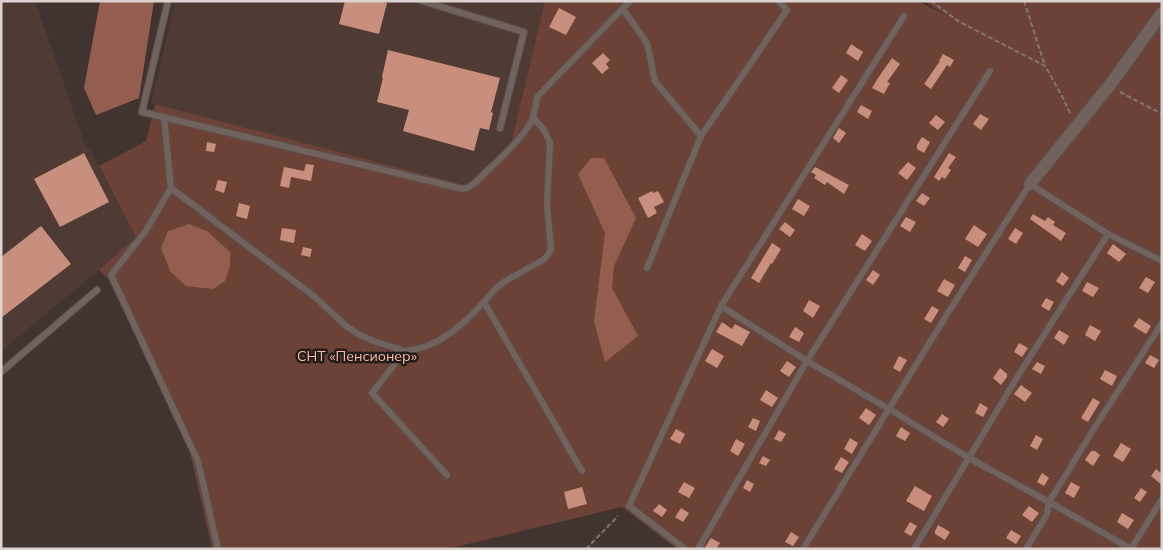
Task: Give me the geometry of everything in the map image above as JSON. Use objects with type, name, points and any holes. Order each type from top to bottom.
[{"type":"street","points":[[1030,184],[1109,86],[1162,13]]},
{"type":"lane","points":[[168,1],[142,112],[462,189],[475,183],[516,143],[526,131],[533,117],[537,97],[630,1]]},
{"type":"lane","points":[[422,1],[524,32],[500,128]]},
{"type":"lane","points":[[647,268],[701,136],[786,10],[778,1]]},
{"type":"lane","points":[[623,9],[647,43],[654,81],[701,136]]},
{"type":"lane","points":[[685,549],[629,506],[721,306],[904,16]]},
{"type":"lane","points":[[698,549],[807,361],[990,70]]},
{"type":"lane","points":[[164,117],[171,188],[145,232],[111,275],[198,462],[218,549]]},
{"type":"lane","points":[[171,188],[315,297],[346,326],[358,334],[405,351],[415,350],[446,336],[461,325],[496,288],[543,260],[548,255],[551,249],[547,205],[550,143],[544,130],[533,117]]},
{"type":"lane","points":[[803,549],[941,324],[1030,184],[1108,234],[1162,262]]},
{"type":"lane","points":[[914,549],[1021,371],[1108,234]]},
{"type":"lane","points":[[1,372],[97,290]]},
{"type":"lane","points":[[484,302],[582,471]]},
{"type":"lane","points":[[721,306],[807,361],[969,458],[1131,549],[1162,499]]},
{"type":"lane","points":[[1026,549],[1048,514],[1049,502],[1100,418],[1162,323]]},
{"type":"lane","points":[[405,351],[372,393],[447,475]]},
{"type":"path","points":[[931,1],[958,21],[1045,66]]},
{"type":"path","points":[[1024,1],[1045,66],[1062,96],[1076,127]]},
{"type":"path","points":[[1109,86],[1162,114]]},
{"type":"path","points":[[586,549],[618,516]]},
{"type":"shaded area","points":[[1,1],[35,1],[86,147],[90,150],[136,237],[1,351]]},
{"type":"shaded area","points":[[100,1],[154,1],[139,98],[96,115],[84,88]]},
{"type":"shaded area","points":[[175,1],[545,1],[511,144],[465,185],[151,103]]},
{"type":"shaded area","points":[[591,158],[604,158],[636,218],[614,266],[612,288],[638,336],[605,362],[594,321],[605,233],[578,174]]},
{"type":"shaded area","points":[[189,224],[207,231],[230,252],[230,266],[225,281],[213,289],[186,286],[170,271],[161,248],[168,231]]},
{"type":"green space","name":"СНТ «Пенсионер»","points":[[545,1],[918,1],[947,16],[924,1],[1162,1],[1162,549],[677,549],[622,507],[447,549],[212,549],[190,452],[109,280],[99,270],[136,237],[99,166],[146,141],[155,104],[465,185],[511,144]]},
{"type":"building","points":[[345,1],[379,1],[387,3],[379,34],[339,24]]},
{"type":"building","points":[[559,8],[576,17],[566,35],[549,27]]},
{"type":"building","points":[[851,44],[863,52],[858,61],[846,53]]},
{"type":"building","points":[[388,50],[500,78],[491,112],[493,113],[489,130],[480,128],[474,151],[403,131],[409,110],[377,102]]},
{"type":"building","points":[[603,53],[610,60],[606,64],[609,68],[602,74],[592,63]]},
{"type":"building","points":[[943,54],[954,60],[950,67],[947,65],[931,89],[924,84]]},
{"type":"building","points":[[892,58],[900,64],[887,82],[890,83],[884,94],[872,88]]},
{"type":"building","points":[[841,75],[848,80],[839,93],[832,88]]},
{"type":"building","points":[[861,105],[872,111],[868,119],[857,112]]},
{"type":"building","points":[[980,114],[989,119],[981,130],[973,124]]},
{"type":"building","points":[[936,115],[945,122],[938,130],[929,123]]},
{"type":"building","points":[[839,128],[846,133],[839,143],[833,138]]},
{"type":"building","points":[[922,137],[930,142],[924,153],[917,149],[917,145]]},
{"type":"building","points":[[207,142],[216,144],[214,152],[206,151]]},
{"type":"building","points":[[84,153],[109,202],[60,227],[34,179]]},
{"type":"building","points":[[949,153],[956,157],[948,168],[951,170],[945,179],[942,177],[939,181],[934,177]]},
{"type":"building","points":[[908,162],[916,168],[907,180],[898,173]]},
{"type":"building","points":[[306,164],[314,165],[311,181],[291,177],[289,188],[280,186],[284,167],[304,171]]},
{"type":"building","points":[[815,167],[849,185],[844,194],[827,182],[825,185],[814,178],[816,175],[811,172]]},
{"type":"building","points":[[218,180],[227,182],[224,193],[215,190]]},
{"type":"building","points":[[652,191],[653,193],[658,191],[664,202],[654,207],[657,213],[648,218],[638,198]]},
{"type":"building","points":[[922,193],[930,198],[924,206],[916,201]]},
{"type":"building","points":[[798,199],[810,206],[804,216],[792,209]]},
{"type":"building","points":[[239,203],[250,206],[247,219],[236,216]]},
{"type":"building","points":[[1033,214],[1045,221],[1048,217],[1055,222],[1053,225],[1066,233],[1061,241],[1030,219]]},
{"type":"building","points":[[906,217],[916,222],[910,232],[900,226]]},
{"type":"building","points":[[785,222],[795,230],[790,237],[779,229]]},
{"type":"building","points":[[974,225],[987,234],[978,247],[965,239]]},
{"type":"building","points":[[41,226],[71,264],[1,318],[1,257]]},
{"type":"building","points":[[282,228],[296,230],[294,243],[280,240]]},
{"type":"building","points":[[1015,228],[1023,233],[1016,244],[1008,239]]},
{"type":"building","points":[[862,234],[872,241],[865,251],[855,245]]},
{"type":"building","points":[[772,243],[781,249],[759,283],[751,278]]},
{"type":"building","points":[[1113,244],[1126,254],[1119,262],[1107,253]]},
{"type":"building","points":[[303,247],[312,249],[310,257],[301,255]]},
{"type":"building","points":[[965,256],[972,260],[965,272],[958,268]]},
{"type":"building","points":[[873,270],[880,275],[873,285],[866,280]]},
{"type":"building","points":[[1062,272],[1069,278],[1063,286],[1056,281]]},
{"type":"building","points":[[1146,277],[1155,282],[1148,293],[1139,288]]},
{"type":"building","points":[[944,279],[955,285],[948,297],[937,291]]},
{"type":"building","points":[[1087,282],[1099,288],[1093,297],[1082,291]]},
{"type":"building","points":[[1046,298],[1054,302],[1049,311],[1041,306]]},
{"type":"building","points":[[809,300],[820,306],[813,318],[803,311]]},
{"type":"building","points":[[932,306],[939,310],[931,323],[924,319]]},
{"type":"building","points":[[1139,318],[1151,326],[1146,334],[1133,326]]},
{"type":"building","points":[[722,322],[732,329],[735,324],[750,332],[742,346],[716,332]]},
{"type":"building","points":[[1090,325],[1101,331],[1095,341],[1085,335]]},
{"type":"building","points":[[795,327],[804,333],[799,342],[789,337]]},
{"type":"building","points":[[1059,330],[1069,336],[1064,345],[1054,338]]},
{"type":"building","points":[[1019,343],[1028,348],[1022,357],[1014,352]]},
{"type":"building","points":[[712,349],[724,356],[717,368],[705,361]]},
{"type":"building","points":[[1150,355],[1159,360],[1154,368],[1145,363]]},
{"type":"building","points":[[899,356],[907,360],[900,372],[893,368]]},
{"type":"building","points":[[787,361],[796,367],[789,377],[780,371]]},
{"type":"building","points":[[1037,362],[1045,366],[1041,374],[1032,369]]},
{"type":"building","points":[[1000,368],[1007,374],[1001,385],[993,378]]},
{"type":"building","points":[[1105,370],[1117,376],[1112,386],[1100,379]]},
{"type":"building","points":[[1021,385],[1032,393],[1025,402],[1014,394]]},
{"type":"building","points":[[766,390],[778,398],[772,407],[760,400]]},
{"type":"building","points":[[1093,398],[1100,402],[1088,422],[1081,418]]},
{"type":"building","points":[[980,403],[988,408],[983,417],[975,413]]},
{"type":"building","points":[[866,408],[876,415],[869,425],[859,418]]},
{"type":"building","points":[[942,414],[949,419],[943,427],[936,422]]},
{"type":"building","points":[[753,418],[760,421],[756,431],[748,427]]},
{"type":"building","points":[[901,427],[910,433],[905,441],[896,436]]},
{"type":"building","points":[[676,429],[685,434],[680,444],[670,439]]},
{"type":"building","points":[[779,430],[786,434],[781,442],[774,439]]},
{"type":"building","points":[[1036,435],[1043,439],[1037,450],[1030,446]]},
{"type":"building","points":[[850,438],[858,443],[852,454],[844,449]]},
{"type":"building","points":[[736,439],[745,444],[738,456],[730,451]]},
{"type":"building","points":[[1121,443],[1131,449],[1123,462],[1113,456]]},
{"type":"building","points":[[1091,451],[1095,451],[1100,455],[1093,466],[1085,460]]},
{"type":"building","points":[[763,456],[770,460],[766,466],[759,463]]},
{"type":"building","points":[[841,457],[849,462],[842,473],[834,469]]},
{"type":"building","points":[[1156,469],[1162,474],[1162,485],[1151,476]]},
{"type":"building","points":[[1042,473],[1049,478],[1044,486],[1037,482]]},
{"type":"building","points":[[747,480],[754,484],[750,492],[743,488]]},
{"type":"building","points":[[684,482],[695,488],[689,498],[678,492]]},
{"type":"building","points":[[1071,482],[1080,487],[1074,498],[1065,493]]},
{"type":"building","points":[[915,486],[932,496],[924,511],[906,501]]},
{"type":"building","points":[[582,487],[587,504],[568,509],[564,492]]},
{"type":"building","points":[[1141,488],[1147,492],[1140,502],[1134,498]]},
{"type":"building","points":[[659,504],[667,510],[662,517],[653,511]]},
{"type":"building","points":[[1029,506],[1039,513],[1032,522],[1022,515]]},
{"type":"building","points":[[681,508],[689,513],[683,522],[675,517]]},
{"type":"building","points":[[1122,513],[1134,520],[1128,529],[1117,522]]},
{"type":"building","points":[[910,522],[917,526],[911,536],[904,532]]},
{"type":"building","points":[[938,525],[950,532],[945,540],[935,534]]},
{"type":"building","points":[[1011,530],[1021,536],[1016,544],[1006,538]]},
{"type":"building","points":[[791,532],[799,537],[793,546],[785,542]]},
{"type":"building","points":[[711,538],[720,543],[716,549],[704,549]]}]
